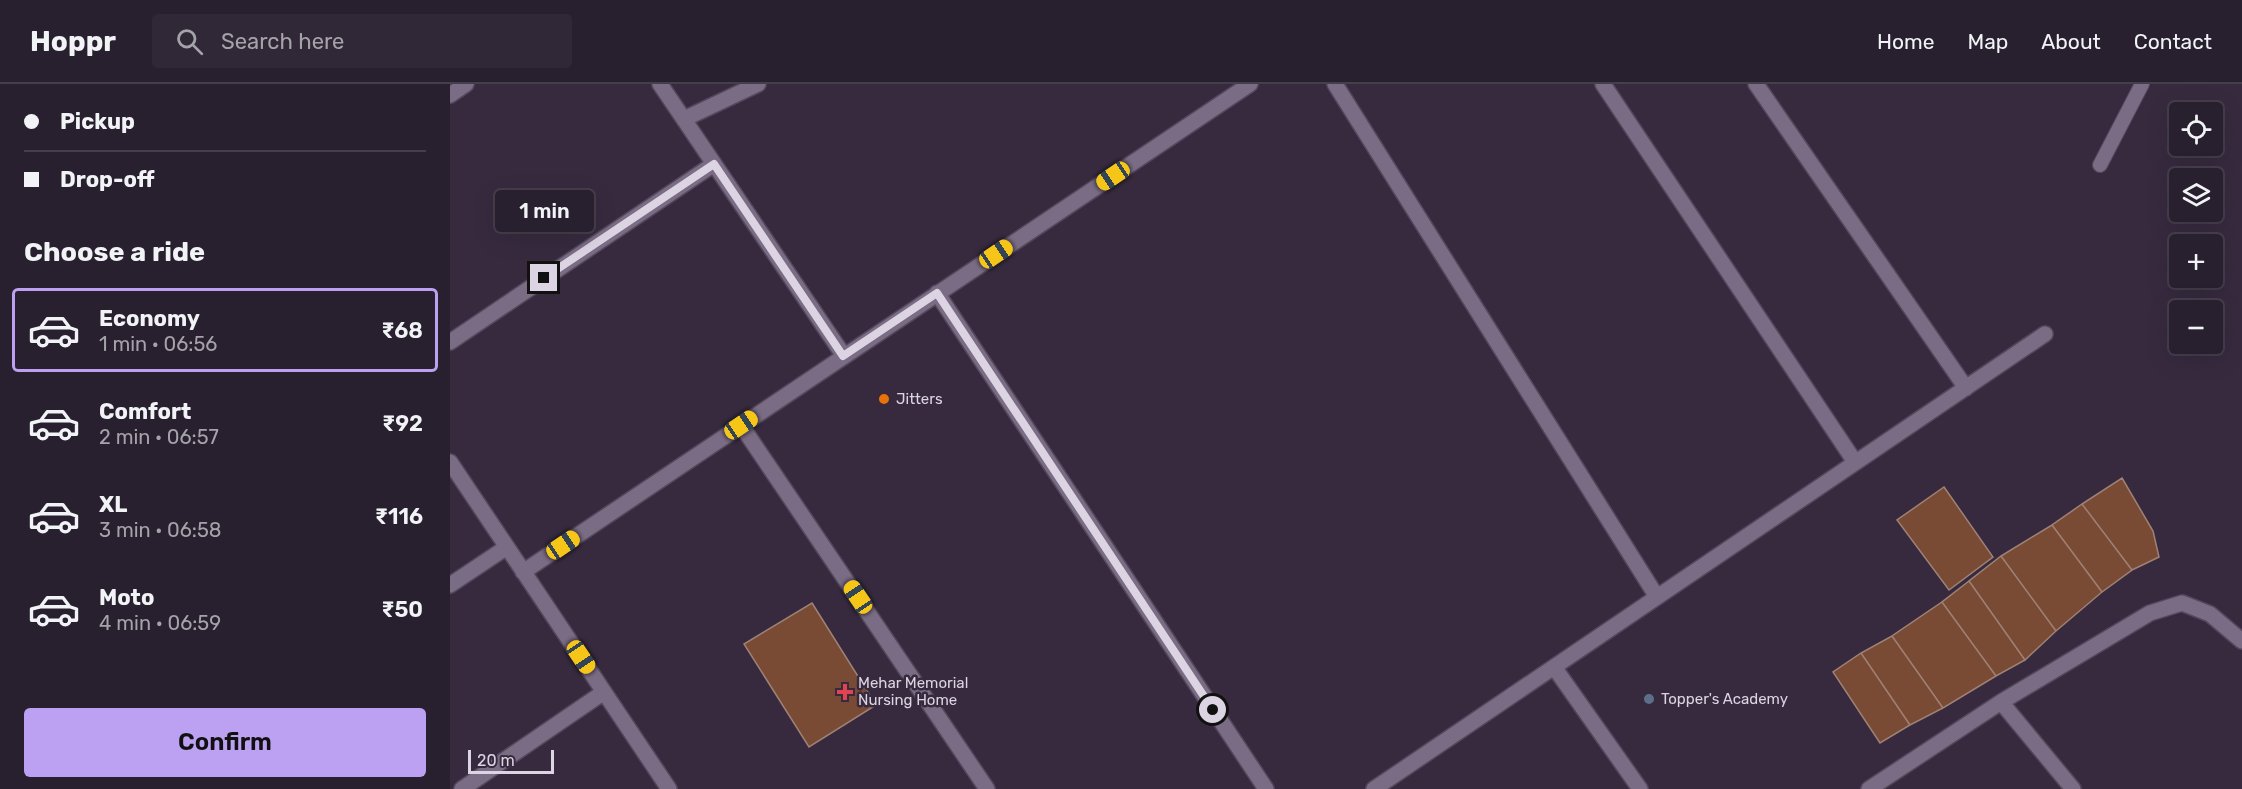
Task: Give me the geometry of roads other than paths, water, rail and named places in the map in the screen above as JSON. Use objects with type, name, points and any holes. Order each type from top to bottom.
[{"type":"street","points":[[450,95],[466,84]]},
{"type":"street","points":[[660,84],[843,356]]},
{"type":"street","points":[[684,119],[758,84]]},
{"type":"street","points":[[523,572],[1250,84]]},
{"type":"street","points":[[1335,84],[1657,597]]},
{"type":"street","points":[[1603,84],[1855,462]]},
{"type":"street","points":[[1756,84],[1966,387]]},
{"type":"street","points":[[450,342],[714,164]]},
{"type":"street","points":[[937,293],[1266,789]]},
{"type":"street","points":[[1374,789],[2045,334]]},
{"type":"street","points":[[741,425],[987,789]]},
{"type":"street","points":[[453,472],[507,547],[669,789]]},
{"type":"street","points":[[450,585],[507,547]]},
{"type":"street","points":[[1869,789],[2001,702],[2150,613],[2182,603],[2210,614],[2242,640]]},
{"type":"street","points":[[1554,667],[1640,789]]},
{"type":"street","points":[[462,789],[604,692]]},
{"type":"street","points":[[2001,702],[2073,789]]},
{"type":"lane","points":[[2100,165],[2142,84]]},
{"type":"place","name":"Jitters","points":[[884,399]]},
{"type":"place","name":"Mehar Memorial Nursing Home","points":[[845,692]]},
{"type":"place","name":"Topper's Academy","points":[[1649,699]]}]
